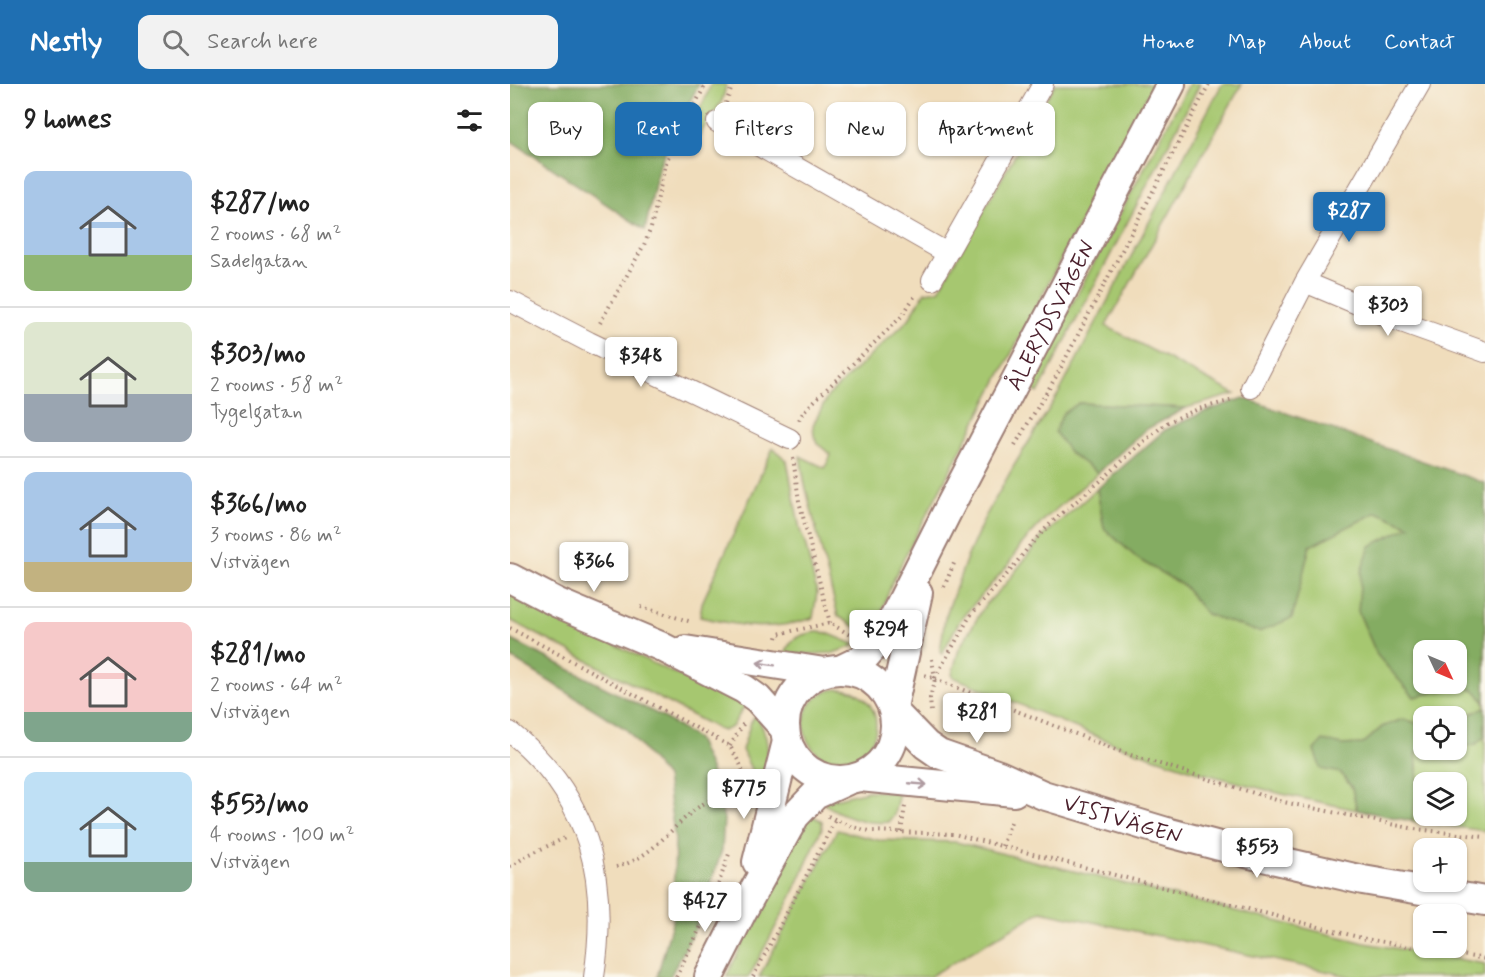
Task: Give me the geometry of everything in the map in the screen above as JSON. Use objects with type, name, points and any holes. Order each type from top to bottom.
[{"type":"main road","name":"ÅLERYDSVÄGEN","points":[[832,671],[863,658],[886,633],[1171,84]]},
{"type":"main road","name":"ÅLERYDSVÄGEN","points":[[894,710],[914,608],[931,544]]},
{"type":"main road","points":[[510,578],[558,603],[660,646],[744,689],[758,699],[786,735],[795,759],[809,772],[827,780],[853,779]]},
{"type":"main road","points":[[660,646],[832,671],[857,672],[872,680],[885,692],[894,710],[896,729],[893,745],[879,764],[853,779],[815,795],[795,816],[742,910],[709,977]]},
{"type":"main road","points":[[742,910],[762,845],[786,735],[786,710],[795,693],[807,680],[832,671]]},
{"type":"main road","name":"VISTVÄGEN","points":[[894,710],[926,744],[939,754],[999,775],[1043,795],[1250,854],[1363,880],[1485,901]]},
{"type":"main road","name":"VISTVÄGEN","points":[[853,779],[1043,795]]},
{"type":"street","points":[[932,280],[1043,84]]},
{"type":"street","points":[[1251,388],[1305,282],[1420,84]]},
{"type":"street","points":[[777,156],[947,253]]},
{"type":"street","points":[[1305,282],[1393,319],[1485,352]]},
{"type":"street","points":[[510,301],[589,342],[790,439]]},
{"type":"street","points":[[510,732],[544,763],[568,798],[585,829],[595,872],[599,925],[594,977]]},
{"type":"path","points":[[589,342],[644,245],[651,228],[664,166],[706,84]]},
{"type":"path","points":[[1011,450],[1057,375],[1209,84]]},
{"type":"path","points":[[830,624],[799,501],[790,439],[804,411],[903,316],[917,291],[932,280]]},
{"type":"path","points":[[935,679],[970,616],[1052,522],[1168,422],[1198,409],[1246,396],[1251,388]]},
{"type":"path","points":[[941,597],[957,555]]},
{"type":"path","points":[[510,628],[730,746],[746,781],[740,812]]},
{"type":"path","points":[[930,649],[935,679]]},
{"type":"path","points":[[935,679],[1124,753],[1283,802],[1415,829],[1485,837]]},
{"type":"path","points":[[595,872],[626,865],[641,857],[704,804],[722,795],[744,792]]},
{"type":"path","points":[[753,977],[835,821],[870,831],[954,834],[1366,939],[1485,959]]},
{"type":"path","points":[[1002,846],[1011,822]]},
{"type":"path","points":[[510,867],[528,855],[585,829]]},
{"type":"path","points":[[675,977],[710,908],[733,843]]},
{"type":"green space","points":[[510,84],[699,84],[690,102],[615,102],[615,156],[663,156],[659,166],[645,230],[534,156],[603,156],[603,102],[528,102],[528,152],[510,140]]},
{"type":"green space","points":[[711,84],[726,84],[721,102],[714,102],[714,113],[702,132],[702,104]]},
{"type":"green space","points":[[1055,84],[1153,84],[906,554],[876,626],[868,635],[838,616],[805,485],[800,456],[825,468],[831,455],[818,444],[814,436],[813,425],[828,396],[909,319],[925,292],[939,290],[1014,156],[1055,156],[1055,102],[1045,102]]},
{"type":"green space","points":[[1189,84],[1200,84],[1038,393],[1028,387]]},
{"type":"green space","points":[[1222,84],[1242,84],[1106,326],[1235,394],[1186,408],[1079,403],[1070,453],[1098,473],[1045,519],[1020,546],[1008,565],[960,620],[942,654],[940,652],[945,618],[984,519],[1059,393]]},
{"type":"green space","points":[[1244,398],[1485,483],[1485,703],[1477,692],[1467,687],[1467,640],[1413,640],[1413,694],[1428,694],[1414,697],[1377,655],[1358,611],[1361,572],[1370,546],[1410,526],[1377,512],[1310,546],[1292,618],[1259,632],[1206,614],[1184,586],[1138,559],[1104,528],[1097,489],[1165,430],[1204,412]]},
{"type":"green space","points":[[1079,403],[1186,408],[1145,430],[1098,473],[1070,453],[1055,432],[1063,413]]},
{"type":"green space","points":[[773,448],[787,461],[800,530],[817,593],[813,618],[783,625],[756,626],[700,617],[702,603]]},
{"type":"green space","points":[[1097,489],[1104,528],[1138,559],[1184,586],[1206,614],[1292,618],[1309,546],[1377,512],[1411,527],[1414,697],[1426,694],[1467,694],[1467,688],[1476,691],[1482,697],[1485,708],[1467,715],[1467,706],[1413,706],[1413,722],[1403,719],[1382,727],[1363,744],[1342,745],[1341,773],[1352,788],[1357,810],[1282,794],[1195,771],[1120,746],[953,677],[959,649],[985,605],[1004,586],[1042,537]]},
{"type":"green space","points":[[510,593],[671,672],[737,697],[745,705],[732,727],[723,731],[718,729],[510,620]]},
{"type":"green space","points":[[817,632],[827,633],[856,645],[833,653],[785,655],[793,640]]},
{"type":"green space","points":[[510,639],[663,717],[697,739],[711,771],[724,819],[722,850],[695,929],[670,977],[657,977],[673,919],[675,840],[666,777],[626,729],[510,657]]},
{"type":"green space","points":[[840,689],[860,695],[870,705],[876,725],[870,745],[860,755],[840,761],[820,755],[810,745],[804,725],[810,705],[820,695]]},
{"type":"green space","points":[[1485,708],[1485,736],[1476,744],[1468,746],[1467,717]]},
{"type":"green space","points":[[756,715],[764,730],[767,745],[768,761],[765,777],[752,771],[742,750],[751,722]]},
{"type":"green space","points":[[1403,719],[1413,722],[1413,760],[1416,760],[1417,772],[1413,772],[1412,821],[1357,810],[1352,788],[1341,773],[1321,769],[1314,750],[1323,740],[1342,745],[1363,744],[1382,727]]},
{"type":"green space","points":[[1485,736],[1485,831],[1448,826],[1467,826],[1467,772],[1417,772],[1416,760],[1467,760],[1467,745],[1476,744]]},
{"type":"green space","points":[[868,791],[899,792],[894,815],[888,822],[880,823],[854,818],[822,802]]},
{"type":"green space","points":[[809,814],[822,821],[822,828],[792,896],[749,977],[726,977],[802,823]]},
{"type":"green space","points":[[837,830],[878,840],[956,842],[1365,943],[1413,951],[1413,958],[1451,958],[1485,964],[1485,977],[1353,977],[1041,911],[929,977],[759,977]]}]
